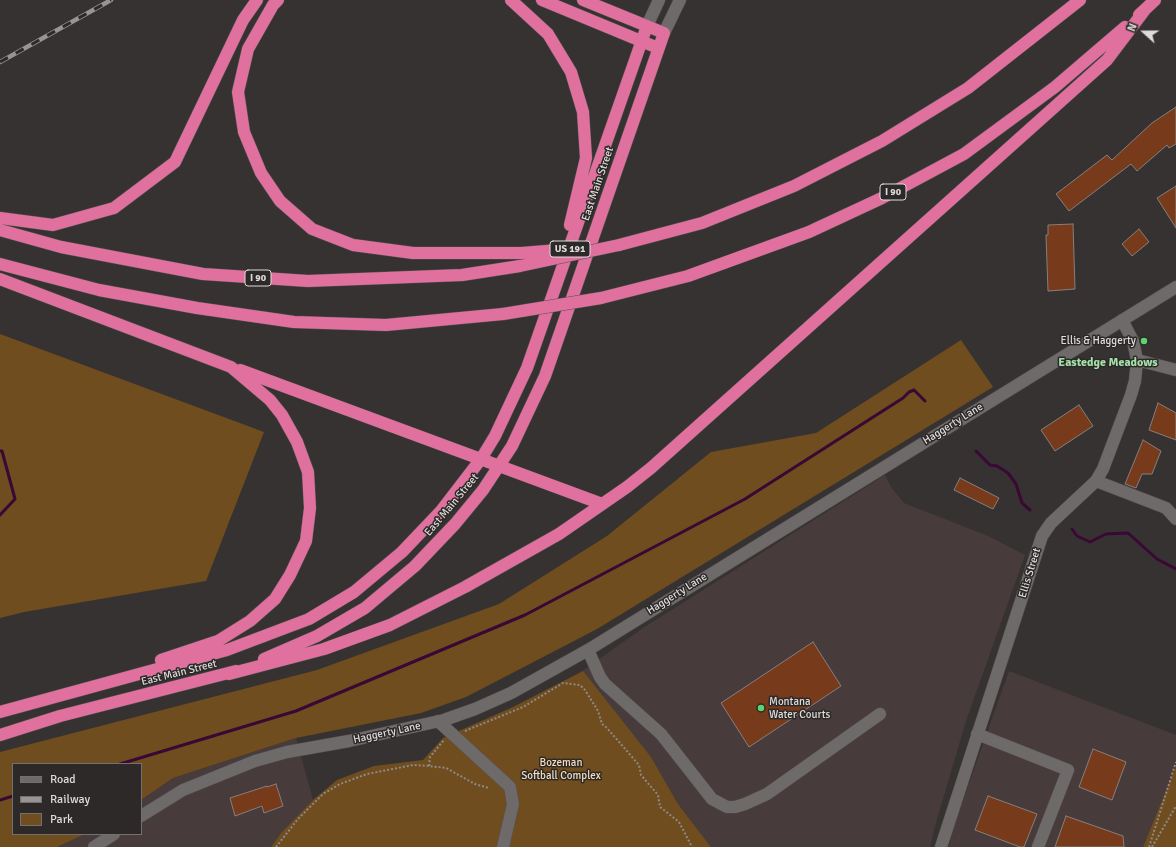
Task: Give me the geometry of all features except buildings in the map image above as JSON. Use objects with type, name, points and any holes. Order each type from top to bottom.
[{"type":"highway","points":[[0,218],[54,225],[114,208],[175,162],[243,20],[257,0]]},
{"type":"highway","name":"US 191","points":[[278,0],[273,5],[248,49],[238,92],[244,132],[261,173],[280,201],[312,229],[353,245],[413,253],[522,253],[619,245]]},
{"type":"highway","points":[[511,0],[548,34],[571,72],[583,112],[586,158],[558,282]]},
{"type":"highway","points":[[542,0],[642,40],[658,48]]},
{"type":"highway","points":[[583,0],[664,33]]},
{"type":"highway","name":"I 90","points":[[0,230],[61,247],[203,274],[301,281],[462,275],[520,266],[619,245],[709,220],[794,186],[882,141],[968,88],[1080,0]]},
{"type":"highway","name":"I 90","points":[[0,264],[99,290],[197,308],[294,322],[386,325],[503,314],[601,298],[688,276],[809,232],[882,198],[964,154],[1055,87],[1156,0]]},
{"type":"highway","points":[[229,674],[324,649],[390,625],[478,580],[559,534],[602,504],[651,468],[1106,60],[1144,11]]},
{"type":"highway","name":"East Main Street","points":[[0,712],[56,695],[227,650],[309,619],[354,592],[402,552],[441,511],[481,459],[495,436],[527,368],[647,26]]},
{"type":"highway","name":"East Main Street","points":[[0,735],[60,716],[229,674],[318,636],[365,608],[416,566],[455,524],[483,490],[500,466],[512,446],[545,376],[664,33]]},
{"type":"highway","points":[[0,279],[231,367],[602,504]]},
{"type":"highway","points":[[56,695],[218,641],[250,621],[275,599],[290,575],[306,541],[310,508],[308,472],[297,442],[282,415],[270,400],[231,367]]},
{"type":"street","points":[[647,26],[659,0]]},
{"type":"street","points":[[664,33],[680,0]]},
{"type":"street","name":"Haggerty Lane","points":[[142,815],[183,790],[255,761],[287,752],[357,739],[438,721],[476,709],[511,693],[588,650],[1176,287]]},
{"type":"street","name":"Ellis Street","points":[[941,847],[1042,536],[1051,523],[1096,481],[1103,469],[1131,395],[1135,381],[1137,360],[1133,341],[1122,320]]},
{"type":"street","points":[[1137,360],[1176,370]]},
{"type":"street","points":[[1096,481],[1166,508],[1176,519]]},
{"type":"street","points":[[588,650],[600,677],[605,684],[661,734],[712,799],[727,806],[735,807],[767,794],[880,714]]},
{"type":"street","points":[[438,721],[510,787],[513,804],[503,847]]},
{"type":"street","points":[[977,734],[1068,770],[1038,847]]},
{"type":"street","points":[[94,847],[112,835]]},
{"type":"path","points":[[429,766],[430,757],[443,741],[524,707],[562,683],[580,685],[585,690],[598,711],[602,724],[639,765],[641,776],[658,795],[660,807],[679,822],[692,847]]},
{"type":"path","points":[[1150,847],[1176,762]]},
{"type":"path","points":[[276,847],[298,819],[323,794],[340,784],[367,774],[413,764],[446,768],[475,784],[489,788]]},
{"type":"path","points":[[1150,847],[1176,806]]},
{"type":"shaded area","points":[[885,475],[891,487],[904,503],[988,536],[1025,555],[966,721],[930,847],[711,847],[678,804],[651,757],[578,674],[643,628]]},
{"type":"shaded area","points":[[1009,671],[1176,735],[1176,766],[1143,847],[949,847],[952,831]]},
{"type":"shaded area","points":[[296,738],[313,800],[281,833],[271,847],[57,847],[83,835],[142,835],[142,799],[173,778]]},
{"type":"green space","points":[[0,334],[264,432],[206,581],[24,612],[0,618]]},
{"type":"green space","points":[[961,340],[993,387],[597,629],[466,697],[421,713],[296,738],[173,778],[142,799],[142,763],[12,763],[12,835],[83,835],[57,847],[0,847],[0,752],[317,670],[499,604],[607,536],[711,452],[816,433]]},
{"type":"green space","name":"Bozeman Softball Complex","points":[[583,671],[651,757],[678,804],[711,847],[271,847],[281,833],[313,800],[337,780],[374,766],[423,760],[443,738],[513,707]]},
{"type":"green space","points":[[1176,766],[1176,847],[1143,847]]},
{"type":"waterway","points":[[123,763],[296,711],[525,615],[745,499],[903,398],[909,392],[914,390],[925,401]]},
{"type":"waterway","points":[[0,451],[2,451],[15,499],[0,515]]},
{"type":"waterway","points":[[976,451],[990,465],[997,466],[1008,473],[1016,484],[1022,503],[1030,510]]},
{"type":"waterway","points":[[1072,529],[1077,536],[1090,542],[1106,534],[1128,533],[1157,559],[1176,569]]},
{"type":"waterway","points":[[0,800],[12,796]]},
{"type":"railway","points":[[0,62],[111,0]]},
{"type":"place","name":"Ellis & Haggerty","points":[[1144,341]]},
{"type":"place","name":"Montana Water Courts","points":[[761,708]]},
{"type":"district","name":"Eastedge Meadows","points":[[1108,363]]}]
